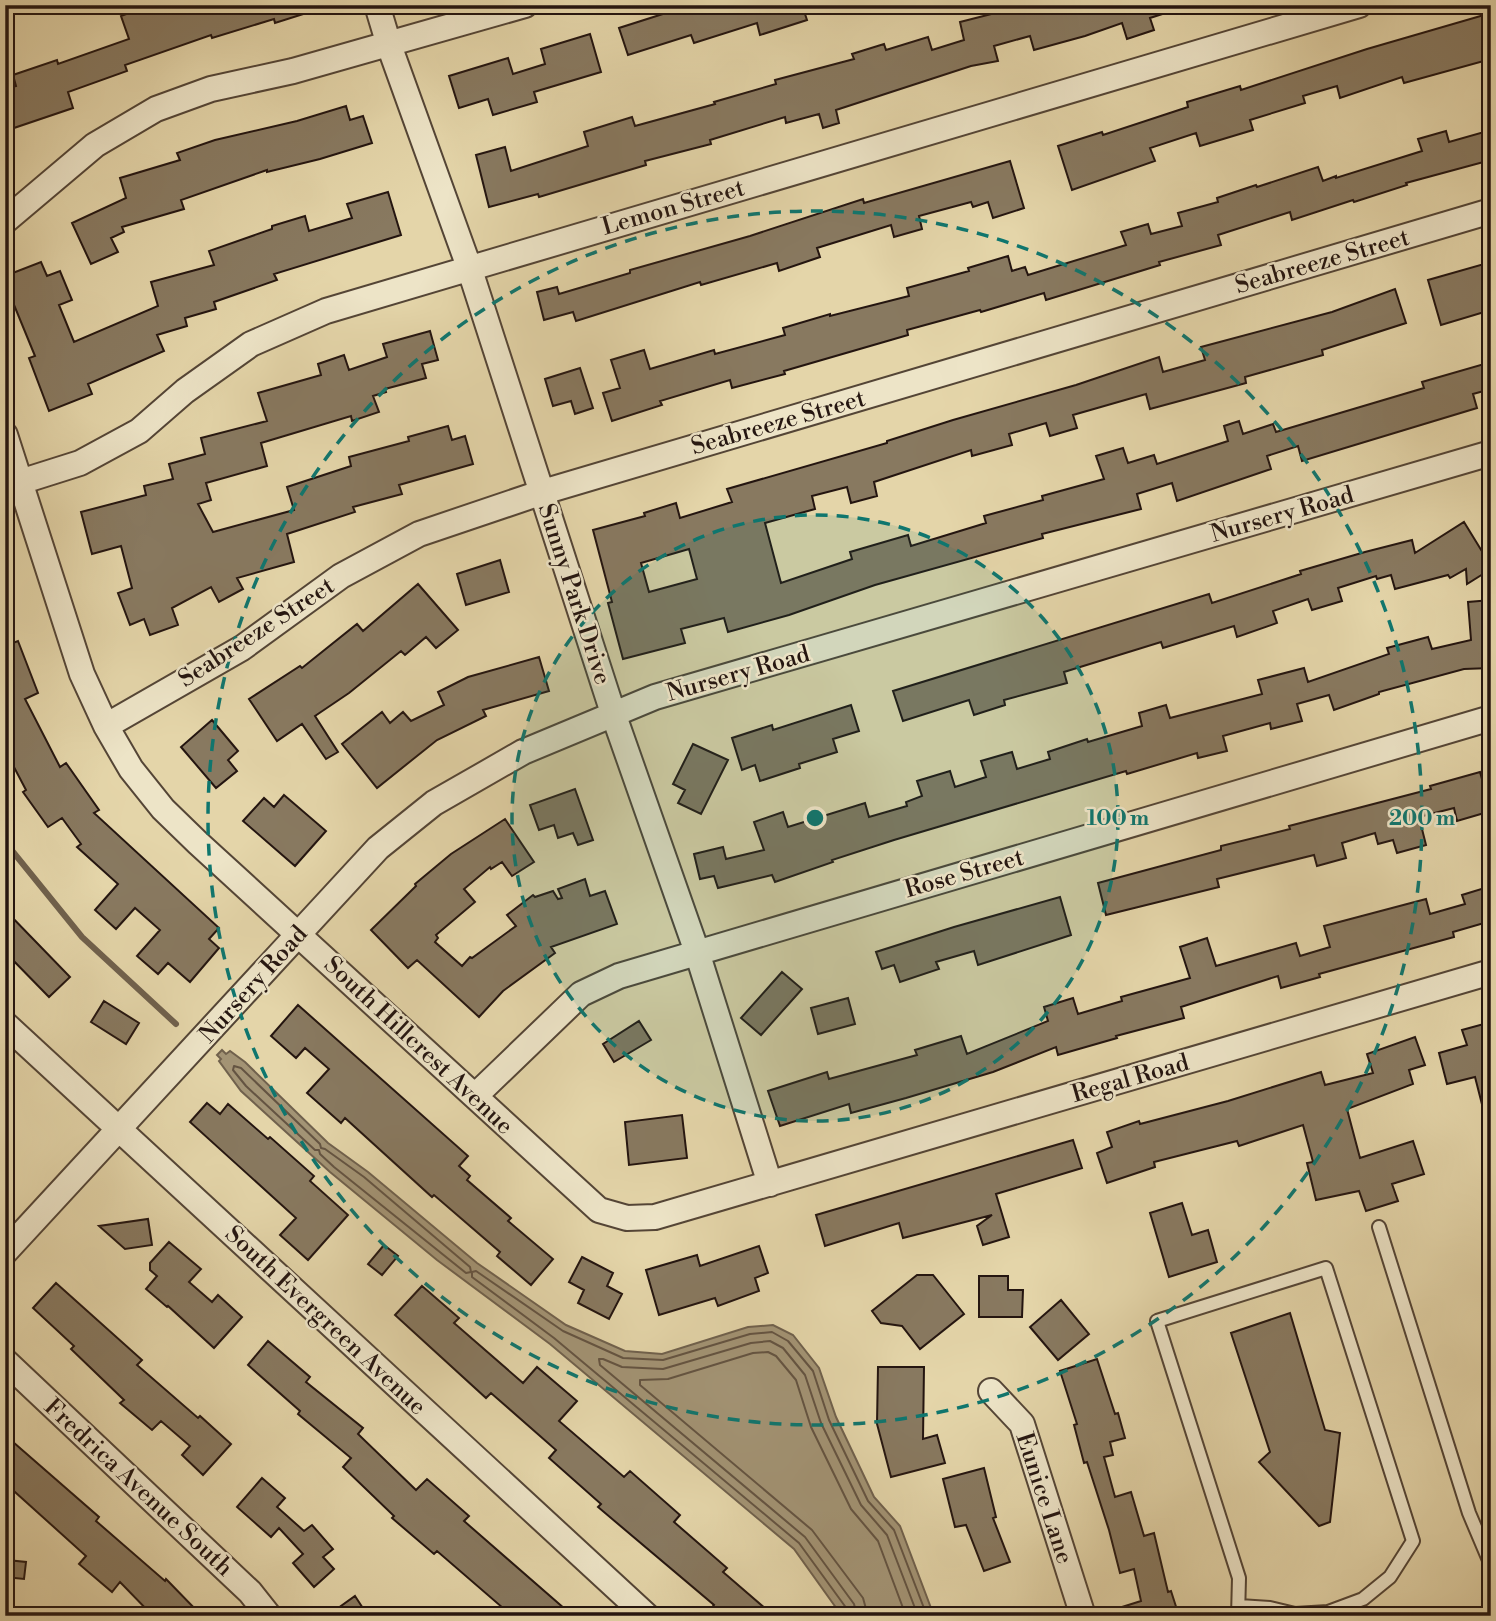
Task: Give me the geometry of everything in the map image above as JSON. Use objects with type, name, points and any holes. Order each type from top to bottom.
[{"type":"street","name":"Sunny Park Drive","points":[[377,5],[469,267],[613,713],[697,952],[770,1184]]},
{"type":"street","points":[[5,220],[95,145],[156,109],[211,89],[293,71],[525,5]]},
{"type":"street","name":"Lemon Street","points":[[20,482],[80,463],[139,431],[186,391],[251,344],[327,311],[1359,5]]},
{"type":"street","name":"Seabreeze Street","points":[[106,726],[242,648],[341,576],[419,534],[543,492],[1491,211]]},
{"type":"street","name":"South Hillcrest Avenue","points":[[5,435],[82,674],[106,726],[131,769],[163,809],[599,1210],[626,1219],[655,1217],[770,1184]]},
{"type":"street","name":"Nursery Road","points":[[5,1252],[378,848],[434,803],[523,752],[655,697],[1491,453]]},
{"type":"street","name":"Rose Street","points":[[475,1096],[581,994],[619,976],[1491,718]]},
{"type":"street","name":"Regal Road","points":[[770,1184],[1491,972]]},
{"type":"street","name":"South Evergreen Avenue","points":[[5,1024],[647,1616]]},
{"type":"street","name":"Fredrica Avenue South","points":[[5,1361],[250,1592],[269,1616]]},
{"type":"street","name":"Eunice Lane","points":[[991,1391],[1022,1424],[1083,1616]]},
{"type":"lane","points":[[1379,1227],[1440,1423],[1485,1538],[1491,1565]]},
{"type":"lane","points":[[1326,1268],[1413,1541],[1390,1577],[1363,1599],[1328,1612],[1295,1614],[1270,1608],[1238,1611],[1239,1578],[1157,1321],[1326,1268]]},
{"type":"water","points":[[222,1050],[226,1054],[230,1051],[245,1062],[328,1143],[368,1172],[477,1263],[566,1325],[625,1351],[662,1354],[748,1327],[773,1325],[793,1335],[819,1368],[836,1417],[874,1497],[900,1526],[934,1616],[842,1616],[794,1549],[550,1344],[437,1260],[330,1172],[241,1091],[219,1061],[221,1059],[217,1055]]},
{"type":"building","points":[[150,5],[318,5],[319,9],[275,23],[274,19],[212,38],[211,35],[125,65],[127,71],[68,92],[73,108],[5,131],[5,89],[16,86],[13,75],[57,60],[58,64],[129,39],[121,16]]},
{"type":"building","points":[[691,5],[802,5],[807,20],[760,35],[757,23],[694,43],[691,35],[628,55],[619,28]]},
{"type":"building","points":[[1041,5],[1178,5],[1178,9],[1150,18],[1154,30],[1127,39],[1122,23],[1034,50],[1030,36],[994,46],[998,61],[971,66],[836,110],[839,123],[823,128],[819,114],[786,123],[785,117],[710,140],[711,144],[645,161],[646,165],[539,197],[538,194],[489,207],[476,155],[505,147],[511,171],[588,146],[584,132],[632,117],[635,126],[715,104],[714,102],[776,84],[775,80],[854,59],[852,54],[884,44],[886,50],[928,37],[932,50],[964,40],[960,22],[1011,9],[1012,13]]},
{"type":"building","points":[[1484,15],[1491,37],[1491,59],[1404,83],[1402,77],[1340,98],[1337,86],[1303,96],[1305,103],[1250,120],[1253,130],[1200,146],[1196,133],[1150,148],[1155,161],[1072,190],[1058,146],[1102,132],[1103,135],[1188,107],[1187,102],[1240,86],[1241,90]]},
{"type":"building","points":[[590,34],[601,72],[534,92],[537,102],[493,115],[488,99],[459,108],[449,76],[508,58],[513,74],[545,64],[541,49]]},
{"type":"building","points":[[346,106],[350,120],[363,116],[372,143],[320,159],[267,170],[181,200],[184,209],[122,227],[124,232],[111,238],[118,252],[91,264],[72,223],[126,198],[120,178],[180,160],[177,153],[215,140],[297,121]]},
{"type":"building","points":[[1491,130],[1491,160],[1406,183],[1407,185],[1292,220],[1290,212],[1218,235],[1221,245],[1159,262],[1160,265],[1046,300],[1044,293],[907,330],[908,335],[784,371],[785,374],[732,388],[730,380],[660,401],[662,405],[612,421],[603,393],[620,388],[611,360],[644,350],[650,369],[714,350],[715,354],[785,335],[783,328],[909,296],[907,288],[969,271],[968,268],[1008,256],[1012,271],[1025,267],[1028,275],[1126,245],[1121,232],[1148,224],[1151,234],[1182,226],[1178,213],[1218,202],[1217,198],[1256,185],[1257,187],[1318,167],[1323,181],[1336,178],[1422,151],[1418,139],[1446,131],[1449,142]]},
{"type":"building","points":[[1010,161],[1024,208],[993,218],[988,202],[973,207],[971,202],[919,216],[922,229],[894,237],[891,225],[817,248],[820,257],[779,271],[777,263],[701,285],[700,282],[576,321],[573,312],[544,320],[537,292],[557,287],[559,294],[863,199],[864,203]]},
{"type":"building","points":[[388,192],[401,235],[274,274],[277,280],[214,302],[216,309],[185,318],[187,326],[157,335],[164,351],[88,384],[92,394],[49,411],[29,358],[35,356],[5,283],[5,276],[41,262],[47,276],[60,271],[72,300],[59,305],[74,342],[158,306],[151,282],[214,265],[209,251],[305,216],[309,231],[352,218],[347,204]]},
{"type":"building","points":[[1491,262],[1491,310],[1441,325],[1428,280]]},
{"type":"building","points":[[1395,289],[1406,323],[1322,350],[1323,355],[1245,377],[1246,383],[1150,409],[1146,394],[1073,415],[1077,428],[1050,436],[1046,423],[1009,434],[1012,445],[972,456],[971,450],[874,482],[877,496],[851,503],[847,487],[812,496],[815,509],[765,523],[781,583],[852,559],[850,552],[908,535],[911,546],[986,523],[984,516],[1104,479],[1096,456],[1123,448],[1128,463],[1154,455],[1157,464],[1228,441],[1224,426],[1239,421],[1243,434],[1273,424],[1276,432],[1424,388],[1422,382],[1491,362],[1491,389],[1473,394],[1477,408],[1302,461],[1298,446],[1267,456],[1271,469],[1177,501],[1172,483],[1137,494],[1141,509],[1042,534],[1043,538],[875,585],[789,615],[728,632],[724,618],[681,629],[685,643],[623,659],[608,603],[612,602],[593,530],[645,516],[644,513],[676,503],[680,518],[732,502],[727,489],[887,443],[1159,357],[1163,372],[1205,360],[1201,347],[1332,312]],"holes":[[[689,549],[697,579],[649,592],[641,563]]]},
{"type":"building","points":[[430,331],[438,360],[422,364],[426,378],[385,389],[386,392],[373,396],[379,412],[352,421],[351,416],[261,443],[267,466],[206,483],[211,500],[198,504],[213,532],[294,510],[287,487],[351,466],[349,457],[409,441],[408,437],[448,426],[452,440],[465,436],[473,464],[399,485],[402,494],[353,507],[355,512],[287,534],[294,562],[237,578],[243,589],[219,602],[211,587],[172,608],[178,625],[150,635],[144,619],[130,625],[118,593],[132,588],[121,546],[92,554],[81,512],[146,495],[144,486],[173,479],[169,464],[205,454],[201,438],[267,421],[258,393],[321,375],[318,364],[344,355],[349,370],[387,357],[383,344]]},
{"type":"building","points":[[580,368],[593,408],[575,414],[571,401],[553,406],[545,379]]},
{"type":"building","points":[[1464,522],[1491,566],[1491,569],[1467,584],[1466,569],[1450,578],[1448,575],[1395,589],[1391,575],[1377,579],[1376,576],[1338,588],[1342,601],[1312,610],[1308,599],[1273,611],[1277,623],[1237,637],[1234,626],[1163,648],[1161,642],[1064,672],[1067,683],[1004,700],[1005,705],[974,715],[969,700],[903,721],[893,691],[1209,594],[1212,603],[1301,574],[1300,571],[1365,552],[1412,540],[1415,553]]},
{"type":"building","points":[[500,560],[509,592],[466,605],[457,574]]},
{"type":"building","points":[[418,584],[458,630],[436,648],[426,637],[405,655],[401,651],[349,693],[315,716],[338,752],[326,759],[302,724],[277,741],[249,699],[300,666],[302,668],[357,624],[363,631]]},
{"type":"building","points":[[1491,600],[1491,668],[1464,669],[1379,692],[1334,710],[1329,695],[1297,704],[1302,721],[1271,729],[1270,723],[1223,736],[1227,751],[1198,758],[1197,753],[1127,774],[1126,771],[894,840],[775,882],[772,875],[718,888],[714,876],[700,879],[694,854],[723,847],[726,859],[764,850],[754,822],[783,812],[788,827],[865,803],[869,817],[907,806],[906,802],[922,796],[917,781],[950,771],[955,787],[986,777],[981,761],[1012,752],[1017,769],[1050,759],[1048,752],[1087,739],[1088,742],[1142,726],[1139,713],[1166,705],[1170,718],[1262,694],[1258,680],[1304,668],[1308,682],[1389,654],[1387,648],[1428,637],[1432,649],[1471,640],[1468,602]]},
{"type":"building","points":[[18,641],[38,693],[25,699],[60,767],[66,763],[99,810],[94,813],[219,928],[209,939],[219,948],[190,982],[168,963],[158,974],[137,956],[160,930],[135,908],[116,929],[95,910],[118,884],[77,847],[81,844],[62,818],[48,827],[23,792],[26,790],[5,750],[5,646]]},
{"type":"building","points":[[539,657],[549,691],[483,710],[486,716],[437,740],[377,788],[342,744],[382,712],[390,723],[403,712],[411,721],[444,705],[438,692],[468,677]]},
{"type":"building","points":[[851,705],[859,731],[833,739],[837,752],[799,764],[800,768],[760,781],[755,765],[742,770],[732,738],[772,725],[773,730]]},
{"type":"building","points":[[212,720],[238,751],[228,760],[237,771],[216,788],[181,747]]},
{"type":"building","points":[[693,744],[728,760],[701,814],[678,803],[685,790],[673,784]]},
{"type":"building","points":[[1480,772],[1491,811],[1457,821],[1454,808],[1419,817],[1426,845],[1397,853],[1393,840],[1378,844],[1375,833],[1342,843],[1346,858],[1317,866],[1314,855],[1217,879],[1219,887],[1106,915],[1098,883],[1221,850],[1221,846],[1290,829],[1289,826],[1431,789],[1430,786]]},
{"type":"building","points":[[575,789],[593,840],[578,845],[573,833],[558,838],[554,825],[539,830],[530,805]]},
{"type":"building","points":[[284,795],[326,831],[295,866],[243,821],[264,798],[274,807]]},
{"type":"building","points":[[505,819],[534,862],[512,876],[502,862],[491,869],[490,867],[464,889],[475,902],[436,935],[438,938],[435,942],[462,966],[470,957],[516,926],[507,915],[533,895],[535,897],[553,891],[558,899],[562,898],[558,889],[585,879],[590,896],[605,891],[617,924],[551,947],[555,953],[503,991],[479,1017],[417,960],[408,968],[371,930],[416,886],[415,884],[451,854]]},
{"type":"building","points":[[1491,886],[1491,921],[1453,932],[1454,937],[1319,974],[1320,977],[1281,988],[1278,976],[1181,1007],[1184,1018],[1058,1055],[1056,1047],[993,1072],[906,1098],[851,1113],[849,1104],[780,1126],[768,1091],[827,1072],[829,1079],[917,1055],[915,1050],[961,1036],[967,1054],[1048,1021],[1044,1007],[1073,998],[1078,1014],[1122,1001],[1121,997],[1190,978],[1180,947],[1207,938],[1216,966],[1296,943],[1300,956],[1330,947],[1324,926],[1426,899],[1430,914],[1465,904],[1462,895]]},
{"type":"building","points":[[1060,897],[1071,935],[978,965],[974,951],[936,962],[939,969],[900,982],[894,965],[882,969],[876,952],[954,927]]},
{"type":"building","points":[[5,910],[70,977],[49,997],[5,952]]},
{"type":"building","points":[[782,972],[802,989],[761,1035],[741,1018]]},
{"type":"building","points":[[848,998],[855,1024],[818,1034],[811,1008]]},
{"type":"building","points":[[104,1001],[139,1023],[126,1044],[91,1022]]},
{"type":"building","points":[[298,1005],[468,1156],[459,1166],[470,1176],[467,1180],[511,1218],[508,1221],[553,1259],[531,1285],[497,1256],[500,1252],[434,1195],[432,1197],[345,1118],[341,1123],[307,1093],[329,1069],[305,1048],[296,1058],[271,1036]]},
{"type":"building","points":[[639,1021],[651,1040],[614,1062],[603,1044]]},
{"type":"building","points":[[1491,1022],[1491,1115],[1485,1116],[1475,1077],[1447,1084],[1439,1053],[1467,1045],[1462,1030]]},
{"type":"building","points":[[1415,1037],[1425,1065],[1409,1070],[1413,1084],[1347,1109],[1360,1158],[1413,1141],[1424,1174],[1392,1184],[1398,1201],[1366,1211],[1359,1191],[1316,1200],[1307,1163],[1313,1162],[1303,1125],[1239,1146],[1237,1141],[1154,1162],[1155,1167],[1107,1183],[1097,1153],[1112,1147],[1107,1132],[1139,1121],[1140,1124],[1228,1101],[1321,1072],[1325,1085],[1373,1073],[1367,1054]]},
{"type":"building","points":[[207,1103],[220,1114],[228,1104],[268,1139],[270,1137],[314,1176],[310,1181],[348,1215],[308,1260],[280,1235],[296,1218],[190,1122]]},
{"type":"building","points":[[682,1115],[687,1158],[629,1165],[625,1122]]},
{"type":"building","points":[[1073,1140],[1082,1168],[996,1194],[1009,1237],[983,1245],[977,1226],[992,1215],[903,1238],[899,1223],[825,1246],[816,1215]]},
{"type":"building","points":[[1182,1203],[1192,1235],[1208,1230],[1217,1262],[1169,1277],[1150,1213]]},
{"type":"building","points":[[148,1219],[152,1245],[125,1249],[99,1226]]},
{"type":"building","points":[[169,1242],[201,1269],[189,1282],[212,1302],[218,1295],[242,1317],[214,1348],[146,1289],[157,1276],[150,1270],[150,1263]]},
{"type":"building","points":[[384,1245],[398,1256],[382,1275],[368,1264]]},
{"type":"building","points":[[759,1246],[768,1273],[755,1278],[759,1291],[718,1306],[715,1298],[659,1315],[646,1270],[697,1255],[700,1266]]},
{"type":"building","points":[[582,1257],[613,1273],[607,1286],[622,1294],[609,1319],[578,1303],[584,1290],[569,1282]]},
{"type":"building","points":[[917,1275],[933,1275],[964,1314],[920,1349],[902,1326],[881,1323],[872,1311]]},
{"type":"building","points":[[979,1276],[1008,1276],[1008,1290],[1023,1290],[1022,1317],[979,1317]]},
{"type":"building","points":[[56,1283],[142,1360],[137,1365],[231,1444],[203,1475],[182,1455],[190,1446],[161,1421],[152,1430],[120,1403],[124,1400],[71,1349],[74,1346],[33,1308]]},
{"type":"building","points":[[422,1286],[459,1318],[454,1323],[523,1383],[537,1367],[577,1401],[559,1421],[624,1477],[630,1471],[680,1515],[674,1522],[727,1568],[723,1572],[774,1616],[705,1616],[714,1605],[598,1507],[601,1504],[549,1458],[556,1450],[491,1393],[486,1398],[395,1315]]},
{"type":"building","points":[[1061,1300],[1089,1334],[1058,1360],[1030,1327]]},
{"type":"building","points":[[1290,1313],[1325,1430],[1340,1433],[1330,1522],[1319,1526],[1259,1462],[1270,1452],[1231,1333]]},
{"type":"building","points":[[268,1341],[310,1377],[306,1382],[363,1428],[358,1434],[416,1490],[427,1479],[469,1516],[464,1521],[573,1616],[496,1616],[503,1608],[437,1551],[434,1554],[392,1518],[394,1516],[343,1467],[351,1458],[298,1414],[300,1411],[248,1365]]},
{"type":"building","points":[[1097,1359],[1125,1438],[1110,1442],[1113,1455],[1104,1457],[1115,1497],[1131,1492],[1144,1536],[1154,1533],[1168,1592],[1171,1591],[1179,1616],[1106,1616],[1106,1612],[1141,1601],[1134,1569],[1120,1573],[1087,1462],[1084,1463],[1074,1425],[1077,1424],[1060,1371]]},
{"type":"building","points":[[878,1367],[924,1367],[923,1439],[937,1435],[945,1463],[891,1477],[877,1424]]},
{"type":"building","points":[[5,1435],[99,1517],[96,1521],[165,1581],[166,1579],[202,1616],[153,1616],[120,1582],[112,1592],[79,1564],[86,1556],[5,1483]]},
{"type":"building","points":[[984,1468],[996,1517],[993,1518],[1010,1562],[984,1571],[966,1525],[955,1527],[943,1479]]},
{"type":"building","points":[[262,1478],[285,1498],[277,1507],[304,1531],[312,1525],[333,1549],[323,1557],[334,1569],[314,1587],[293,1563],[303,1554],[279,1528],[271,1537],[237,1507]]},
{"type":"building","points":[[7,1560],[26,1562],[24,1579],[5,1577]]},
{"type":"building","points":[[355,1596],[368,1616],[327,1616]]},
{"type":"waterway","points":[[5,842],[82,937],[176,1024]]}]
